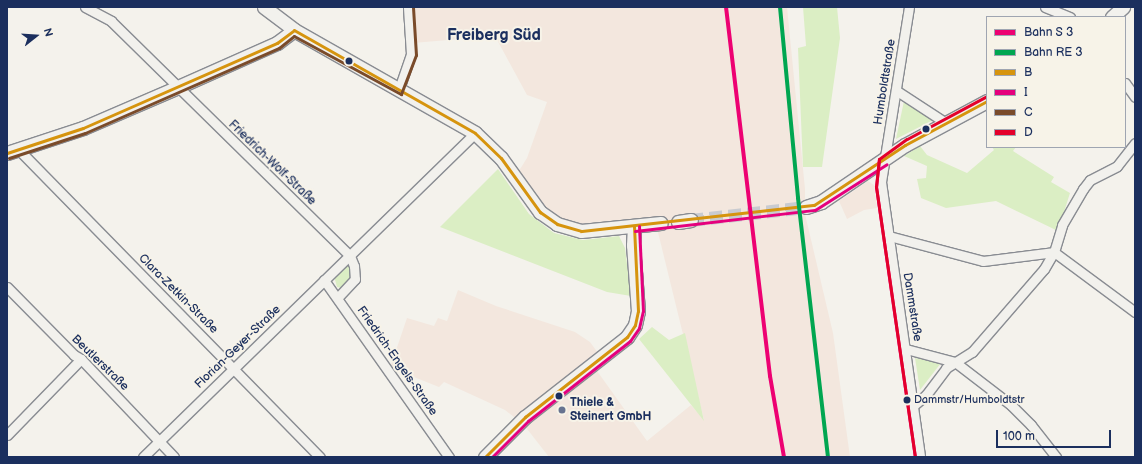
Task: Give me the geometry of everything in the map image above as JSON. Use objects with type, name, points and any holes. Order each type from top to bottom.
[{"type":"street","name":"Friedrich-Wolf-Straße","points":[[86,7],[111,21],[350,256]]},
{"type":"street","points":[[264,7],[294,30],[475,133],[492,147],[530,200],[548,218],[568,228],[582,231],[661,223]]},
{"type":"street","points":[[399,89],[411,54],[408,7]]},
{"type":"street","name":"Humboldtstraße","points":[[884,160],[909,7]]},
{"type":"street","points":[[1045,7],[1068,16]]},
{"type":"street","points":[[1113,16],[1123,7]]},
{"type":"street","points":[[13,151],[83,128],[277,43],[294,30]]},
{"type":"street","points":[[1126,84],[1135,97]]},
{"type":"street","points":[[896,91],[946,123]]},
{"type":"street","points":[[806,207],[821,202],[884,160],[986,101]]},
{"type":"street","name":"Florian-Geyer-Straße","points":[[143,457],[475,133]]},
{"type":"street","points":[[914,405],[926,395],[946,368],[972,352],[1044,269],[1054,252],[1062,225],[1082,190],[1090,180],[1117,166],[1135,143]]},
{"type":"street","name":"Clara-Zetkin-Straße","points":[[13,151],[234,368],[320,457]]},
{"type":"street","name":"Dammstraße","points":[[884,160],[881,182],[914,405],[920,457]]},
{"type":"street","points":[[485,457],[525,417],[627,337],[635,325],[638,311],[633,246],[634,226]]},
{"type":"street","points":[[889,236],[938,251],[983,261],[1054,252],[1135,312]]},
{"type":"street","points":[[338,297],[355,279],[354,266],[350,256]]},
{"type":"street","name":"Friedrich-Engels-Straße","points":[[324,280],[338,297],[449,457]]},
{"type":"street","name":"Beutlerstraße","points":[[9,294],[74,355],[81,359],[174,457]]},
{"type":"street","points":[[906,349],[955,362],[1011,405],[1031,425],[1056,457]]},
{"type":"street","points":[[7,435],[81,359]]},
{"type":"shaded area","points":[[410,7],[787,7],[805,189],[805,214],[833,333],[850,457],[549,457],[524,425],[505,410],[444,382],[439,387],[399,371],[391,365],[407,318],[434,326],[438,318],[447,321],[458,290],[496,306],[575,332],[590,342],[598,353],[590,361],[647,441],[691,405],[704,420],[655,220],[576,228],[543,209],[517,174],[527,158],[547,102],[527,95],[495,36],[413,43]]},
{"type":"shaded area","points":[[868,181],[874,185],[877,208],[864,210],[847,219],[839,201]]},
{"type":"green space","points":[[803,7],[837,7],[840,38],[822,167],[803,167],[798,48],[806,46]]},
{"type":"green space","points":[[904,101],[933,120],[896,139]]},
{"type":"green space","points":[[920,146],[927,155],[967,173],[994,150],[993,148],[1015,148],[1013,151],[1054,177],[1051,182],[1070,193],[1058,231],[996,201],[946,208],[921,198],[917,179],[926,178],[927,166],[904,156]]},
{"type":"green space","points":[[498,169],[529,214],[554,233],[583,240],[619,236],[625,248],[631,296],[607,292],[440,227]]},
{"type":"green space","points":[[346,264],[349,265],[352,278],[341,288],[337,287],[334,276]]},
{"type":"green space","points":[[652,327],[669,340],[685,333],[704,421],[639,339]]},
{"type":"green space","points":[[915,358],[941,363],[920,390]]},
{"type":"tunnel","points":[[691,220],[806,207]]},
{"type":"transit line","name":"C","points":[[9,158],[85,133],[279,48],[294,36],[401,94],[416,55],[413,7]]},
{"type":"transit line","points":[[726,7],[770,376],[784,457]]},
{"type":"transit line","points":[[780,7],[798,198],[828,457]]},
{"type":"transit line","name":"B","points":[[294,30],[475,133],[501,158],[540,212],[557,224],[581,231],[814,205],[905,145],[986,102]]},
{"type":"transit line","name":"B","points":[[7,153],[83,128],[277,43],[294,30]]},
{"type":"transit line","name":"D","points":[[915,457],[876,187],[879,159],[907,139],[985,97]]},
{"type":"transit line","name":"I","points":[[879,159],[876,187],[915,457]]},
{"type":"transit line","name":"I","points":[[635,231],[815,210],[887,164]]},
{"type":"transit line","name":"B","points":[[485,457],[525,417],[627,337],[635,325],[638,311],[634,226]]},
{"type":"transit line","name":"I","points":[[492,457],[528,421],[630,341],[639,328],[643,311],[639,226]]},
{"type":"place","name":"Dammstr/Humboldtstr","points":[[907,400]]},
{"type":"place","name":"Thiele & Steinert GmbH","points":[[562,410]]},
{"type":"district","name":"Freiberg Süd","points":[[494,36]]}]
